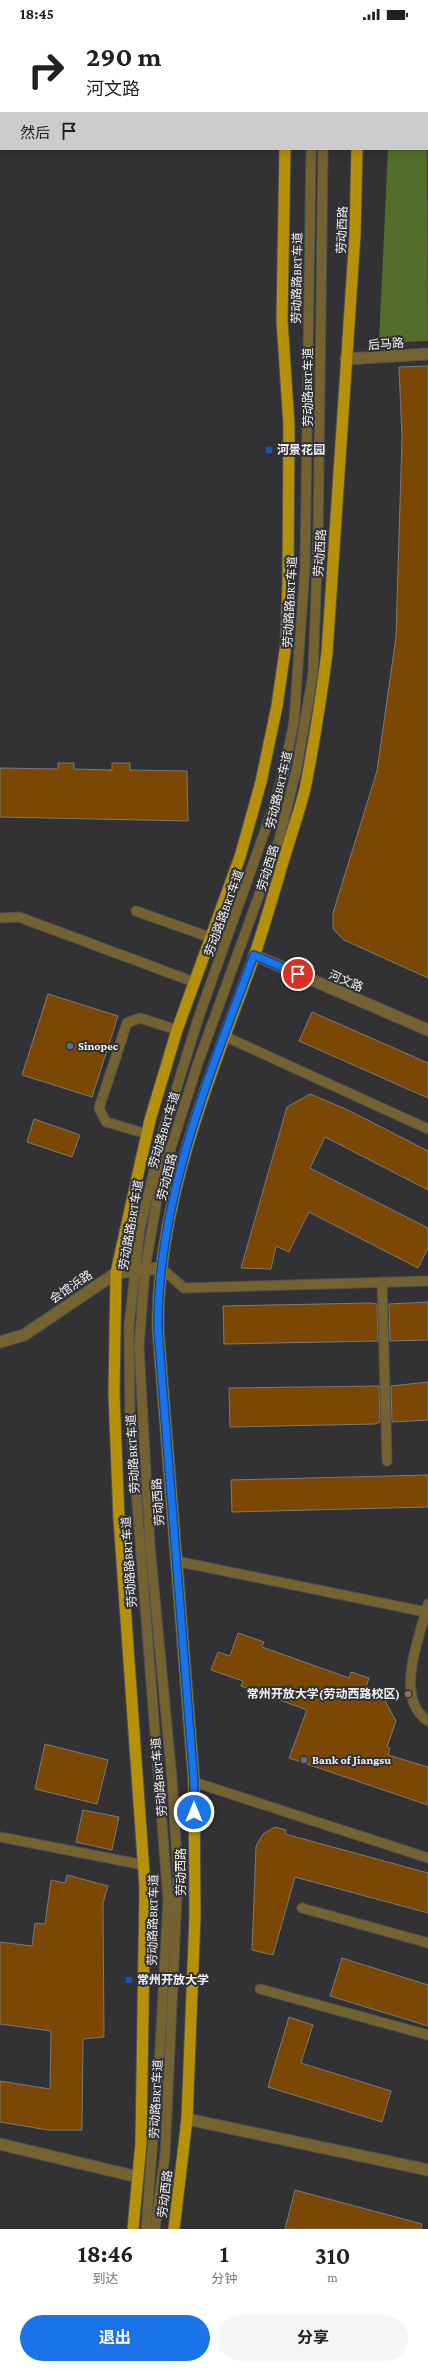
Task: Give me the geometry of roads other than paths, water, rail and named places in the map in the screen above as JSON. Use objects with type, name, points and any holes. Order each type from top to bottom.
[{"type":"main road","points":[[394,28],[403,28]]},
{"type":"main road","points":[[133,2229],[141,2143],[146,1887],[123,1573],[114,1410],[116,1273],[146,1134],[177,1030],[209,937],[240,857],[261,782],[277,706],[286,644],[289,425],[282,320],[285,150]]},
{"type":"main road","name":"劳动西路","points":[[174,2229],[187,2119],[195,1916],[194,1782],[158,1329],[158,1296],[169,1221],[198,1108],[254,955],[304,790],[318,717],[327,654],[355,235],[357,150]]},
{"type":"street","name":"后马路","points":[[346,359],[428,354]]},
{"type":"street","name":"河文路","points":[[254,955],[428,1030]]},
{"type":"street","name":"会馆浜路","points":[[0,1342],[24,1335],[116,1273],[161,1268]]},
{"type":"street","points":[[187,2119],[428,2170]]},
{"type":"street","points":[[0,2144],[138,2177]]},
{"type":"lane","name":"劳动路路BRT车道","points":[[146,2229],[160,2048],[168,1900],[130,1412],[129,1325],[140,1270],[140,1229],[163,1132],[198,1019],[241,903],[272,811],[284,771],[294,721],[305,568],[311,150]]},
{"type":"lane","name":"劳动路BRT车道","points":[[155,2229],[165,2155],[178,1874],[148,1516],[139,1346],[140,1270],[162,1174],[198,1063],[279,840],[297,766],[313,674],[318,538],[323,150]]},
{"type":"lane","points":[[136,911],[209,937]]},
{"type":"lane","points":[[0,918],[19,917],[194,982]]},
{"type":"lane","points":[[146,1134],[106,1122],[100,1108],[127,1023],[140,1018],[177,1030]]},
{"type":"lane","points":[[224,1036],[428,1129]]},
{"type":"lane","points":[[161,1268],[184,1288],[428,1281]]},
{"type":"lane","points":[[382,1282],[387,1461]]},
{"type":"lane","points":[[176,1561],[427,1608],[409,1683],[411,1700],[423,1718],[428,1721]]},
{"type":"lane","points":[[194,1782],[428,1858]]},
{"type":"lane","points":[[0,1837],[144,1865]]},
{"type":"lane","points":[[302,1908],[428,1943]]},
{"type":"lane","points":[[260,1989],[428,2036]]},
{"type":"place","name":"河景花园","points":[[269,450]]},
{"type":"place","name":"Sinopec","points":[[70,1046]]},
{"type":"place","name":"常州开放大学(劳动西路校区)","points":[[408,1694]]},
{"type":"place","name":"Bank of Jiangsu","points":[[304,1760]]},
{"type":"place","name":"常州开放大学","points":[[129,1980]]}]
